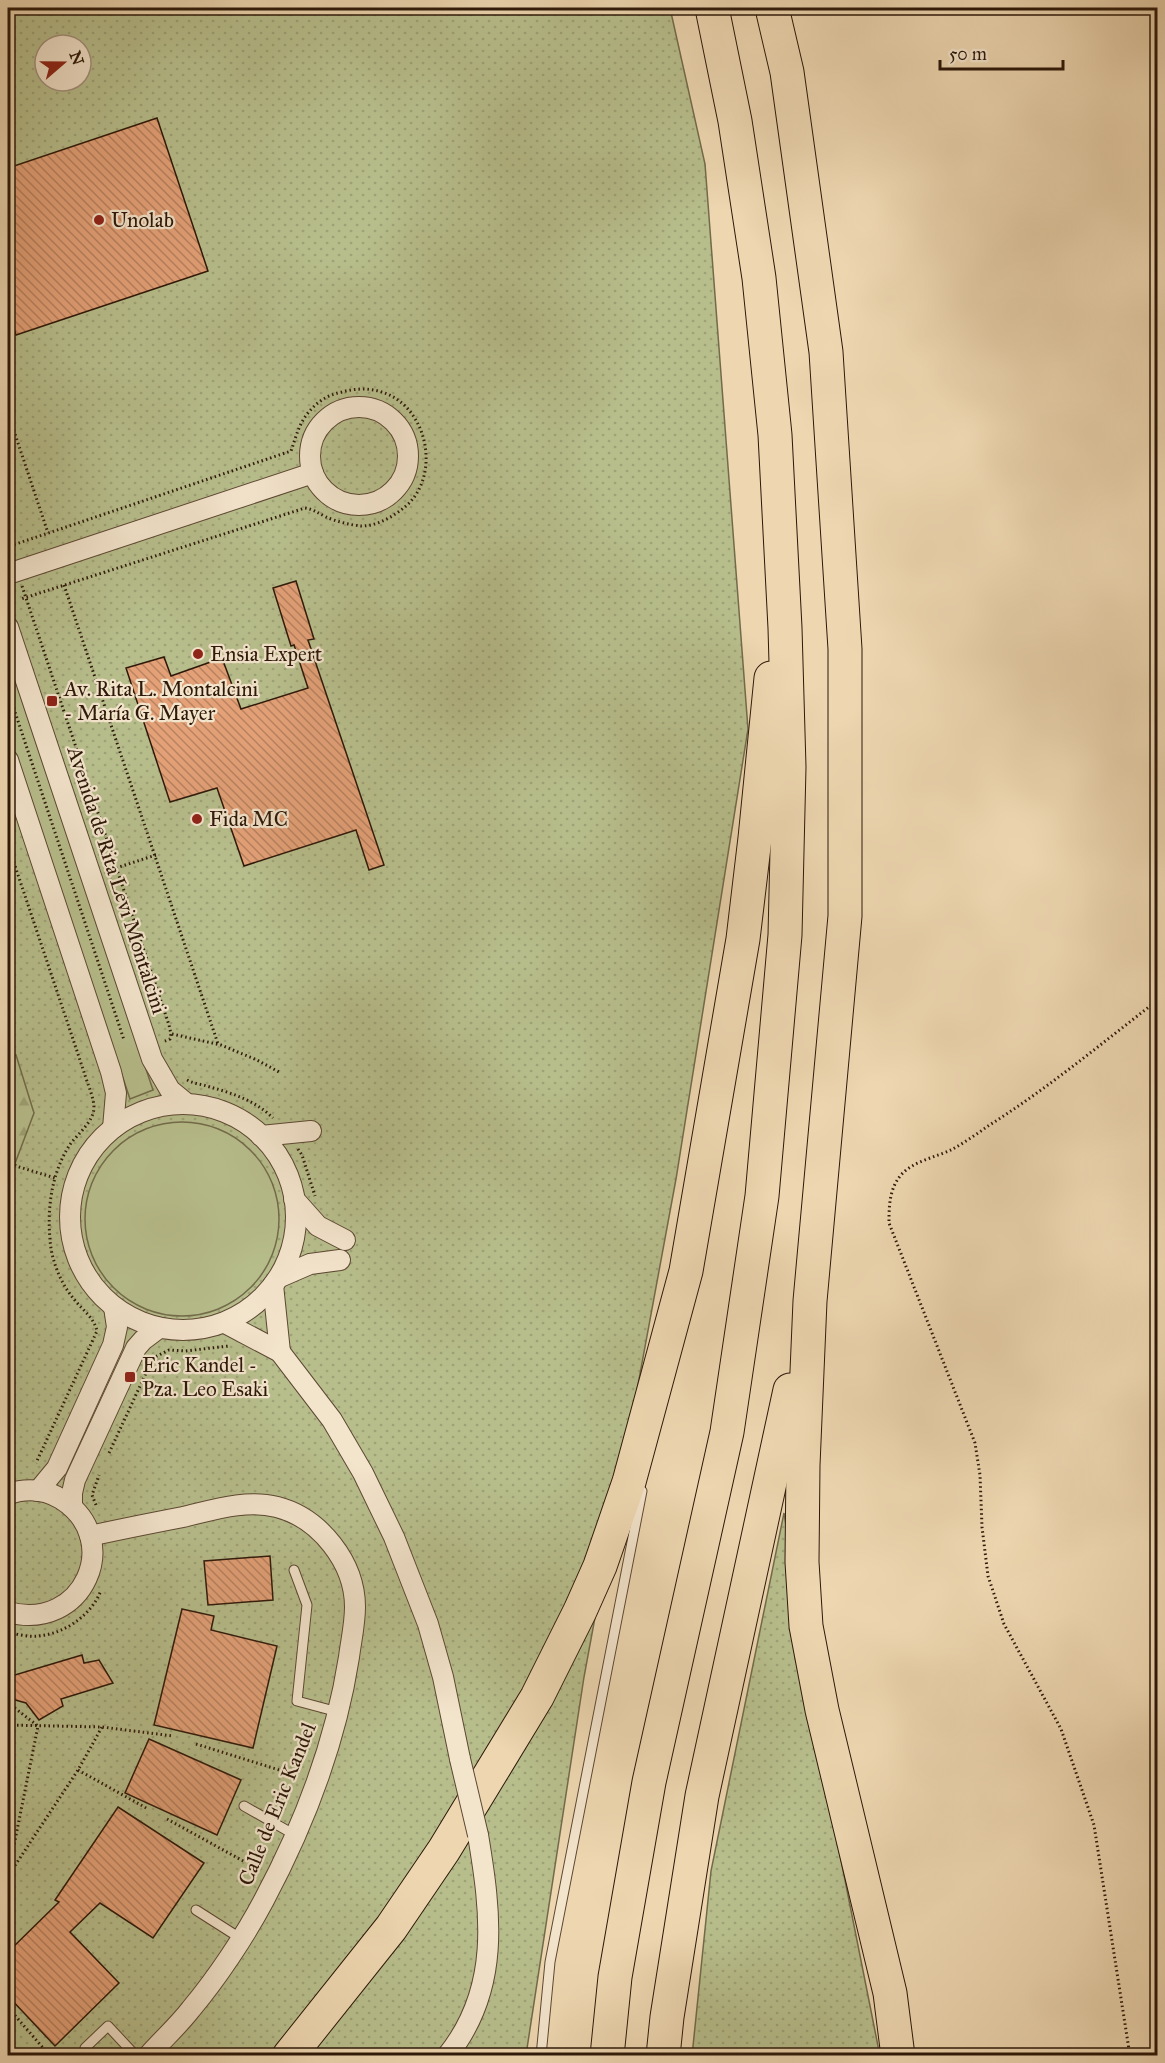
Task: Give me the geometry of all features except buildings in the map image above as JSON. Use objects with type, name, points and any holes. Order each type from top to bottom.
[{"type":"highway","points":[[607,2055],[615,1977],[649,1782],[727,1432],[762,1196],[785,935],[789,767],[785,628],[775,435],[759,278],[735,121],[712,8]]},
{"type":"highway","points":[[772,8],[787,72],[826,352],[845,649],[845,916],[810,1300],[803,1465],[802,1562],[806,1626],[822,1710],[890,1993],[898,2055]]},
{"type":"highway","points":[[289,2055],[391,1928],[450,1841],[537,1697],[600,1566],[629,1482],[686,1271],[743,939],[769,682],[785,628]]},
{"type":"highway","points":[[663,2055],[702,1796],[810,1300]]},
{"type":"street","points":[[362,407],[380,411],[396,423],[406,440],[408,459],[404,478],[392,493],[376,503],[357,506],[338,501],[322,489],[313,473],[310,454],[315,435],[326,419],[343,410],[362,407]]},
{"type":"street","points":[[8,574],[313,473]]},
{"type":"street","name":"Avenida de Rita Levi Montalcini","points":[[8,627],[152,1059],[170,1090],[187,1104]]},
{"type":"street","points":[[8,760],[103,1047],[116,1093],[113,1128]]},
{"type":"street","points":[[187,1104],[208,1107],[229,1114],[246,1123],[261,1136],[281,1160],[290,1182],[296,1211],[294,1240],[290,1256],[276,1281],[252,1308],[225,1323],[195,1330],[159,1328],[135,1320],[114,1307],[99,1293],[82,1268],[73,1243],[70,1222],[73,1194],[81,1169],[92,1150],[113,1128],[144,1111],[164,1105],[187,1104]]},
{"type":"street","points":[[261,1136],[311,1131]]},
{"type":"street","points":[[294,1199],[318,1226],[345,1240]]},
{"type":"street","points":[[276,1281],[310,1264],[340,1260]]},
{"type":"street","points":[[276,1281],[280,1352]]},
{"type":"street","points":[[38,1491],[57,1468],[112,1349],[117,1327],[114,1307]]},
{"type":"street","points":[[225,1323],[280,1352],[332,1420],[363,1473],[394,1537],[428,1624],[443,1677],[478,1835],[488,1893],[489,1934],[485,1973],[476,2004],[463,2032],[447,2055]]},
{"type":"street","points":[[72,1507],[75,1480],[126,1367],[136,1348],[159,1328]]},
{"type":"street","points":[[8,1494],[24,1490],[38,1491],[58,1497],[72,1507],[98,1534],[89,1574],[75,1597],[60,1608],[44,1615],[27,1616],[8,1612]]},
{"type":"street","name":"Calle de Eric Kandel","points":[[98,1534],[253,1504],[277,1507],[297,1514],[333,1543],[352,1586],[355,1607],[344,1689],[338,1712],[324,1761],[295,1835],[264,1901],[240,1938],[191,2010],[148,2055]]},
{"type":"lane","points":[[656,1420],[686,1271]]},
{"type":"lane","points":[[541,2055],[550,1962],[645,1477]]},
{"type":"lane","points":[[294,1570],[307,1605],[297,1701],[338,1712]]},
{"type":"lane","points":[[244,1806],[295,1835]]},
{"type":"lane","points":[[196,1910],[240,1938]]},
{"type":"lane","points":[[85,2048],[108,2026],[136,2055]]},
{"type":"path","points":[[8,413],[48,533]]},
{"type":"path","points":[[64,585],[218,1044]]},
{"type":"path","points":[[8,691],[124,1040],[169,1025]]},
{"type":"path","points":[[8,845],[94,1108],[90,1120],[69,1146],[55,1178],[49,1220],[54,1259],[66,1288],[95,1323],[97,1331],[36,1464]]},
{"type":"path","points":[[116,868],[156,855]]},
{"type":"path","points":[[1130,2055],[1094,1825],[1061,1729],[1004,1624],[991,1586],[982,1527],[980,1475],[975,1443],[890,1223],[890,1209],[892,1193],[902,1173],[954,1148],[992,1124],[1158,1000]]},
{"type":"path","points":[[171,1034],[218,1044],[279,1072]]},
{"type":"path","points":[[165,1041],[169,1050]]},
{"type":"path","points":[[78,1055],[103,1047]]},
{"type":"path","points":[[184,1078],[195,1084],[246,1100],[264,1110],[287,1134],[302,1155],[317,1201]]},
{"type":"path","points":[[8,1159],[16,1166],[55,1178]]},
{"type":"path","points":[[108,1456],[153,1358],[169,1350],[185,1351],[232,1345]]},
{"type":"path","points":[[98,1534],[92,1495],[103,1466]]},
{"type":"path","points":[[8,1632],[31,1636],[45,1635],[60,1630],[84,1616],[100,1594],[102,1587]]},
{"type":"path","points":[[12,1706],[38,1726]]},
{"type":"path","points":[[8,1725],[102,1727],[173,1736]]},
{"type":"path","points":[[8,1876],[38,1726]]},
{"type":"path","points":[[8,1876],[78,1770],[102,1727]]},
{"type":"path","points":[[196,1744],[289,1773]]},
{"type":"path","points":[[78,1770],[147,1809]]},
{"type":"path","points":[[167,1819],[244,1862]]},
{"type":"path","points":[[12,2012],[50,2055]]},
{"type":"green space","points":[[8,8],[670,8],[705,164],[748,729],[676,1179],[584,1677],[526,2055],[8,2056]]},
{"type":"green space","points":[[8,658],[153,1090],[130,1099],[8,733]]},
{"type":"green space","points":[[16,1055],[34,1113],[8,1182],[8,1058]]},
{"type":"green space","points":[[182,1122],[201,1124],[219,1130],[243,1144],[257,1158],[271,1182],[277,1200],[279,1219],[277,1238],[271,1256],[257,1280],[243,1294],[219,1308],[201,1314],[182,1316],[163,1314],[145,1308],[121,1294],[107,1280],[93,1256],[87,1238],[85,1219],[87,1200],[93,1182],[107,1158],[121,1144],[145,1130],[163,1124]]},
{"type":"green space","points":[[784,1513],[836,1835],[879,2055],[692,2056],[711,1871]]},
{"type":"place","name":"Unolab","points":[[99,220]]},
{"type":"place","name":"Ensia Expert","points":[[198,654]]},
{"type":"place","name":"Av. Rita L. Montalcini - María G. Mayer","points":[[52,701]]},
{"type":"place","name":"Fida MC","points":[[197,819]]},
{"type":"place","name":"Eric Kandel - Pza. Leo Esaki","points":[[130,1377]]}]
